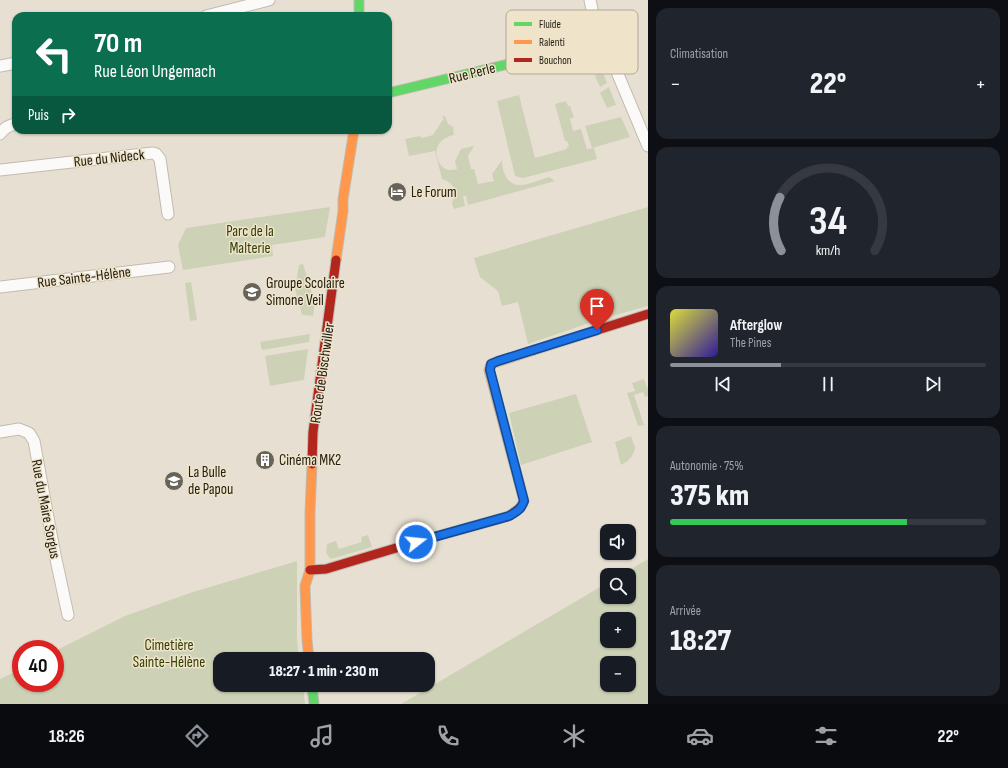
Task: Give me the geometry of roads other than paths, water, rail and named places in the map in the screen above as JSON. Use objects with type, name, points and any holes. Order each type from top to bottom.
[{"type":"street","points":[[222,12],[269,0]]},
{"type":"street","points":[[359,0],[359,12]]},
{"type":"street","points":[[590,0],[592,10]]},
{"type":"street","points":[[0,66],[12,64]]},
{"type":"street","name":"Rue Perle","points":[[392,93],[506,65]]},
{"type":"street","points":[[618,74],[648,146]]},
{"type":"street","points":[[0,134],[6,127],[12,125]]},
{"type":"street","name":"Route de Bischwiller","points":[[308,652],[305,586],[310,570],[310,513],[313,432],[343,211],[343,199],[353,134]]},
{"type":"street","name":"Rue du Nideck","points":[[0,170],[153,153],[160,159],[168,214]]},
{"type":"street","name":"Rue Sainte-Hélène","points":[[0,287],[169,267]]},
{"type":"street","points":[[310,570],[326,569],[509,516],[517,511],[522,507],[524,501],[490,370],[491,364],[648,314]]},
{"type":"street","name":"Rue du Maire Sorgus","points":[[0,432],[19,429],[29,433],[34,441],[55,557],[68,614]]},
{"type":"street","name":"Route de Bischwiller","points":[[310,570],[314,581]]},
{"type":"street","points":[[313,692],[314,704]]},
{"type":"place","name":"Le Forum","points":[[397,192]]},
{"type":"place","name":"Groupe Scolaire Simone Veil","points":[[252,292]]},
{"type":"place","name":"Cinéma MK2","points":[[265,460]]},
{"type":"place","name":"La Bulle de Papou","points":[[174,481]]},
{"type":"park label","name":"Parc de la Malterie","points":[[250,240]]},
{"type":"park label","name":"Cimetière Sainte-Hélène","points":[[169,654]]}]
